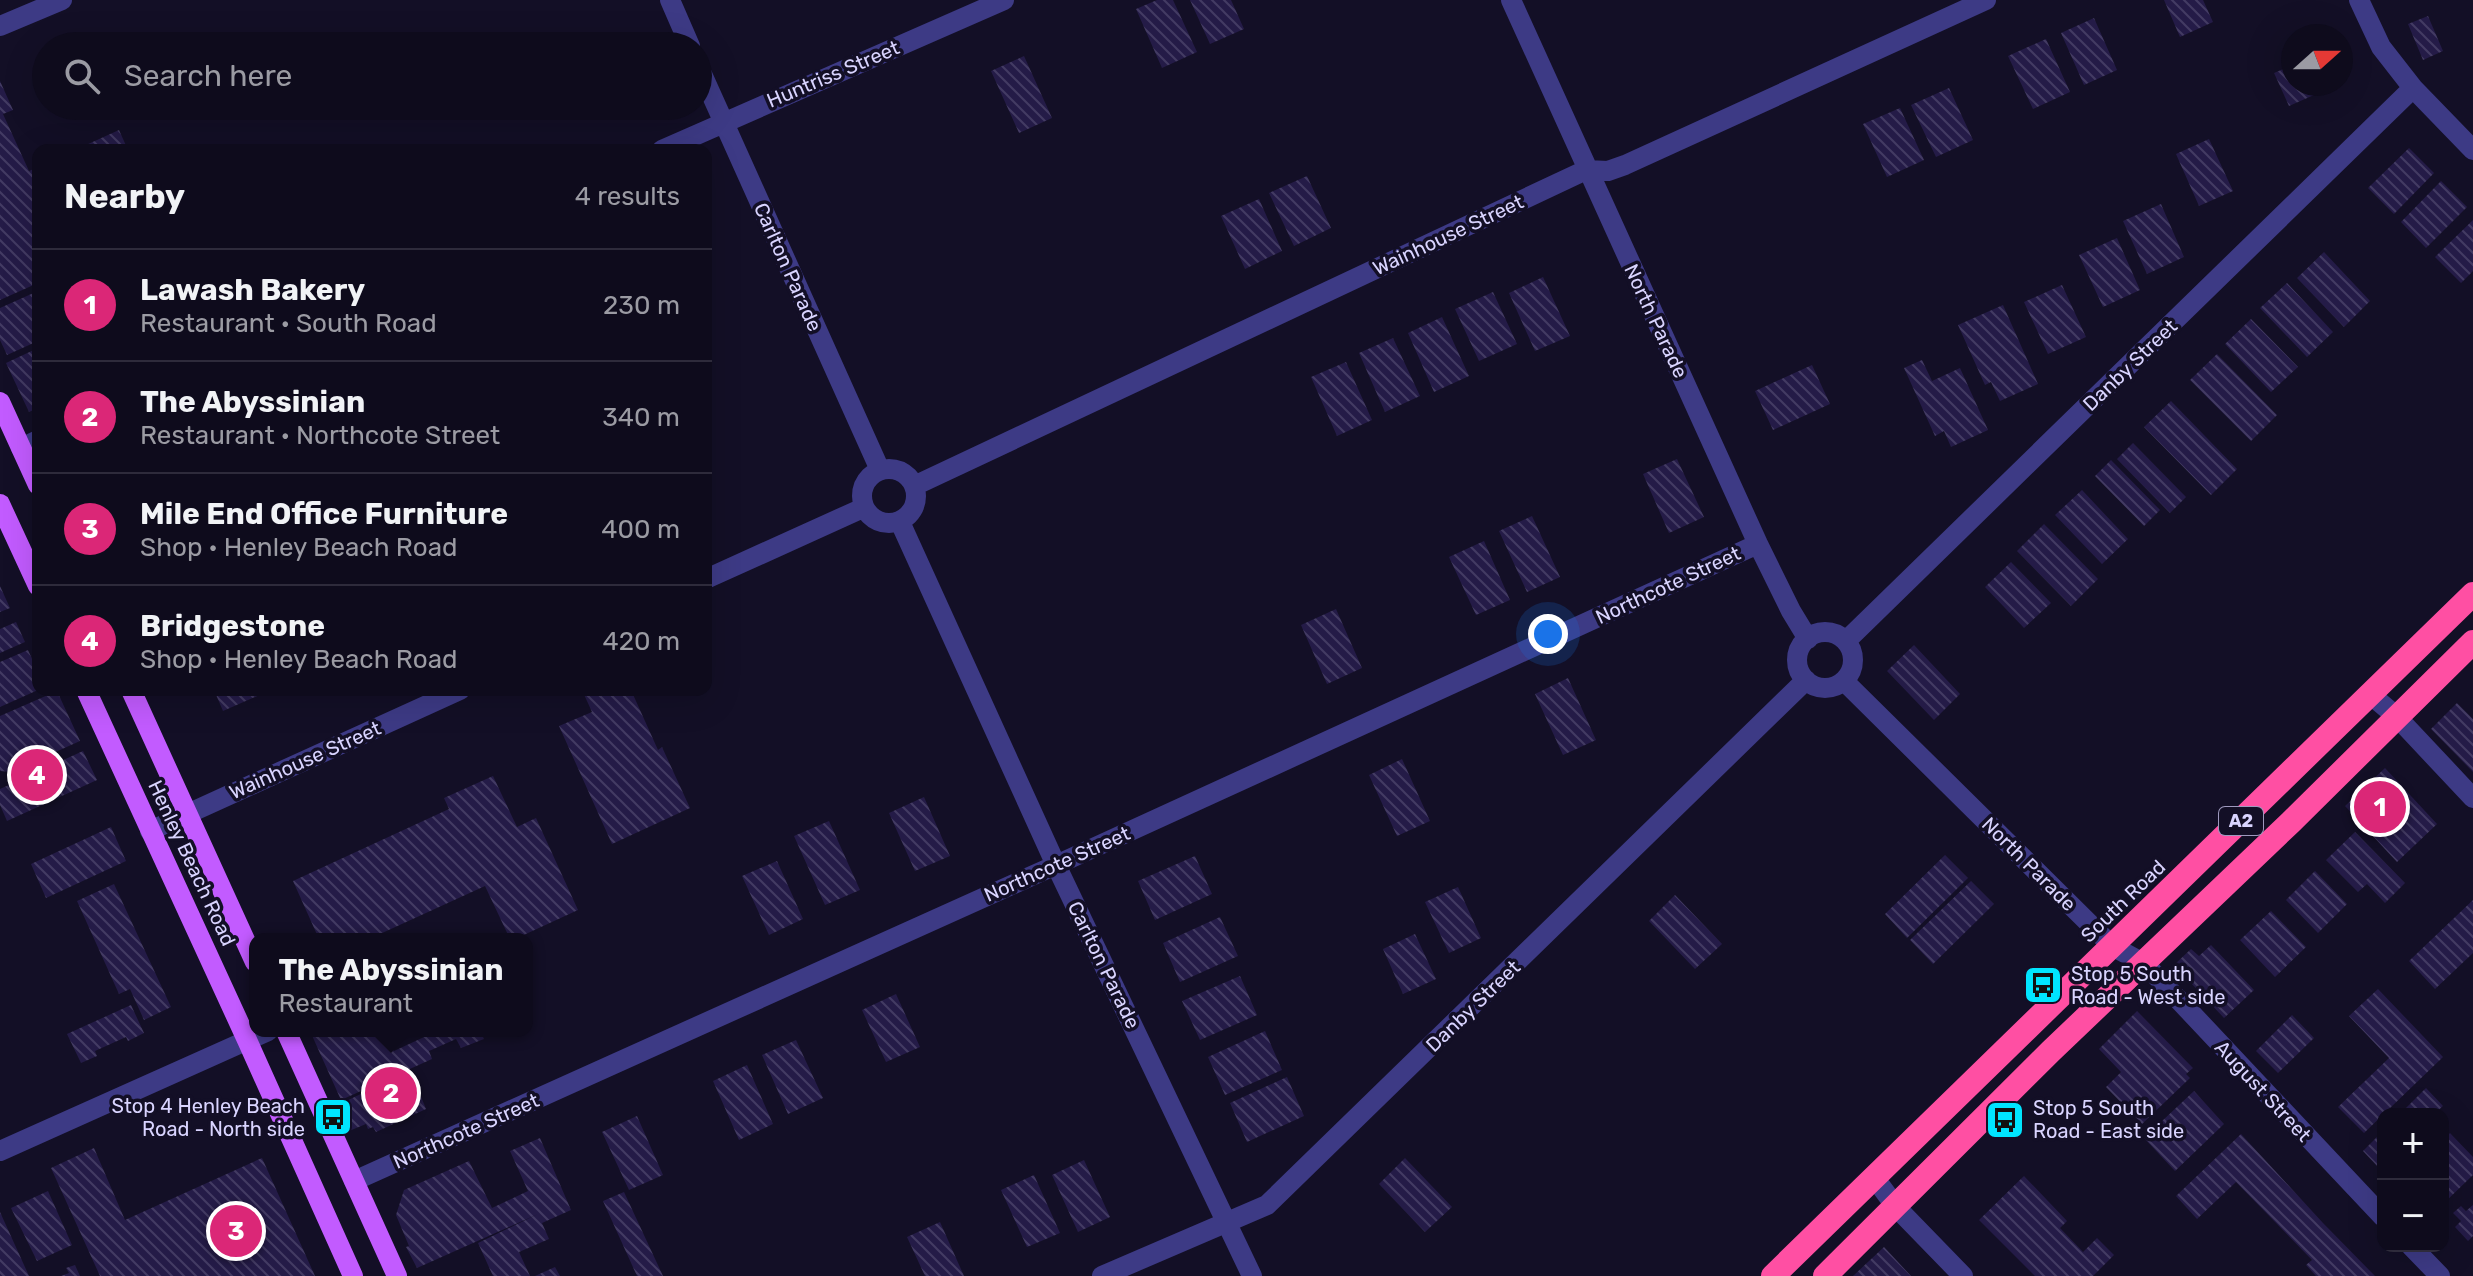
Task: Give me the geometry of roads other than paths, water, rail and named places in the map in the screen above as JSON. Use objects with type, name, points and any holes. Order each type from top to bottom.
[{"type":"highway","name":"South Road","points":[[1773,1276],[2473,594]]},
{"type":"highway","name":"A2","points":[[1825,1276],[2051,1051],[2145,964],[2473,642]]},
{"type":"main road","points":[[0,402],[30,444]]},
{"type":"main road","points":[[0,504],[32,573]]},
{"type":"main road","name":"Henley Beach Road","points":[[89,696],[353,1276]]},
{"type":"main road","name":"Henley Beach Road","points":[[134,696],[249,949]]},
{"type":"main road","points":[[289,1037],[397,1276]]},
{"type":"street","points":[[0,26],[62,0]]},
{"type":"street","points":[[670,0],[684,32]]},
{"type":"street","name":"Huntriss Street","points":[[675,144],[1004,0]]},
{"type":"street","name":"North Parade","points":[[1511,0],[1758,544],[1808,639]]},
{"type":"street","name":"Wainhouse Street","points":[[914,486],[1586,170],[1608,171],[1625,165],[1986,0]]},
{"type":"street","points":[[2359,0],[2381,47],[2413,88],[2473,150]]},
{"type":"street","name":"Danby Street","points":[[1846,641],[2413,88]]},
{"type":"street","name":"Carlton Parade","points":[[712,97],[880,470]]},
{"type":"street","points":[[893,469],[906,475],[914,486],[916,500],[911,513],[900,522],[886,524],[872,519],[863,508],[861,493],[867,479],[880,470],[893,469]]},
{"type":"street","points":[[712,576],[863,508]]},
{"type":"street","name":"Carlton Parade","points":[[900,522],[1056,865],[1252,1276]]},
{"type":"street","name":"Northcote Street","points":[[354,1181],[1758,544]]},
{"type":"street","points":[[1831,633],[1846,641],[1853,657],[1844,681],[1832,688],[1824,688],[1806,680],[1798,662],[1800,649],[1808,639],[1831,633]]},
{"type":"street","name":"Danby Street","points":[[1102,1276],[1267,1205],[1806,680]]},
{"type":"street","name":"North Parade","points":[[1844,681],[2112,946],[2145,964]]},
{"type":"street","points":[[2371,695],[2396,716],[2473,798]]},
{"type":"street","name":"Wainhouse Street","points":[[150,831],[447,696]]},
{"type":"street","name":"August Street","points":[[2145,964],[2377,1211]]},
{"type":"street","points":[[0,1151],[254,1037]]},
{"type":"street","points":[[1874,1177],[1896,1207],[1963,1276]]},
{"type":"street","points":[[2417,1252],[2440,1276]]},
{"type":"place","name":"Bridgestone","points":[[37,775]]},
{"type":"place","name":"Lawash Bakery","points":[[2380,807]]},
{"type":"place","name":"Stop 5 South Road - West side","points":[[2043,985]]},
{"type":"place","name":"The Abyssinian","points":[[391,1093]]},
{"type":"place","name":"Stop 4 Henley Beach Road - North side","points":[[333,1117]]},
{"type":"place","name":"Stop 5 South Road - East side","points":[[2005,1120]]},
{"type":"place","name":"Mile End Office Furniture","points":[[236,1231]]}]
